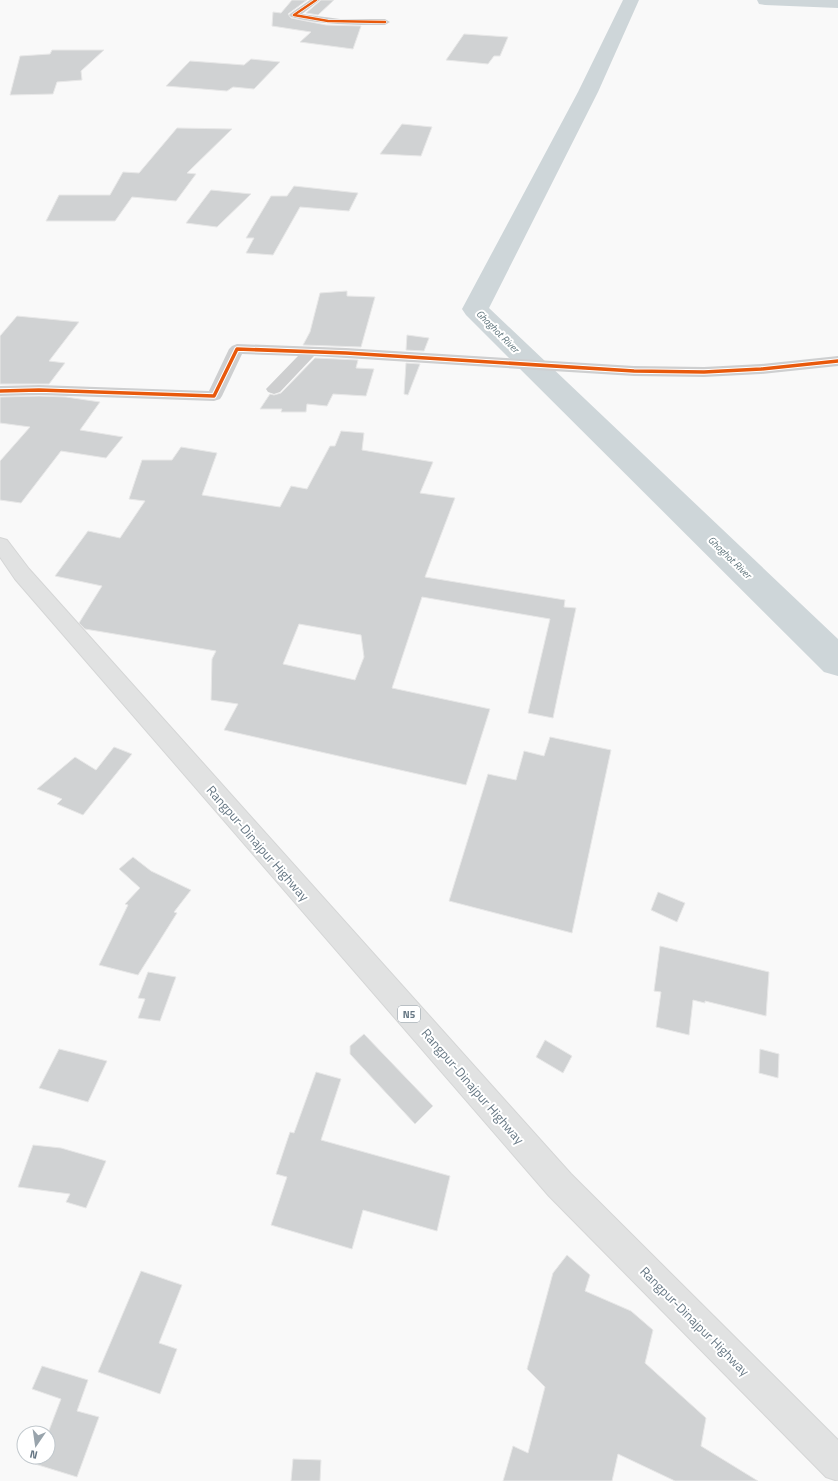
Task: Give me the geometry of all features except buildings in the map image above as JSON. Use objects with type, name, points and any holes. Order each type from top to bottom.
[{"type":"highway","name":"Rangpur-Dinajpur Highway","points":[[0,544],[22,574],[560,1184],[838,1465]]},
{"type":"street","points":[[316,0],[294,15],[310,19],[345,22],[386,22]]},
{"type":"street","points":[[0,391],[39,390],[214,396],[238,349],[634,371],[704,372],[761,369],[838,361]]},
{"type":"street","points":[[274,389],[310,352]]},
{"type":"waterway","name":"Ghaghot River","points":[[631,0],[588,92],[475,309],[838,662]]},
{"type":"waterway","name":"Ghaghot River","points":[[765,0],[838,3]]},
{"type":"cycle path","points":[[316,0],[294,15],[328,21],[385,22]]},
{"type":"cycle path","points":[[0,391],[39,390],[214,396],[237,349],[346,353],[634,371],[704,372],[761,369],[838,361]]}]
